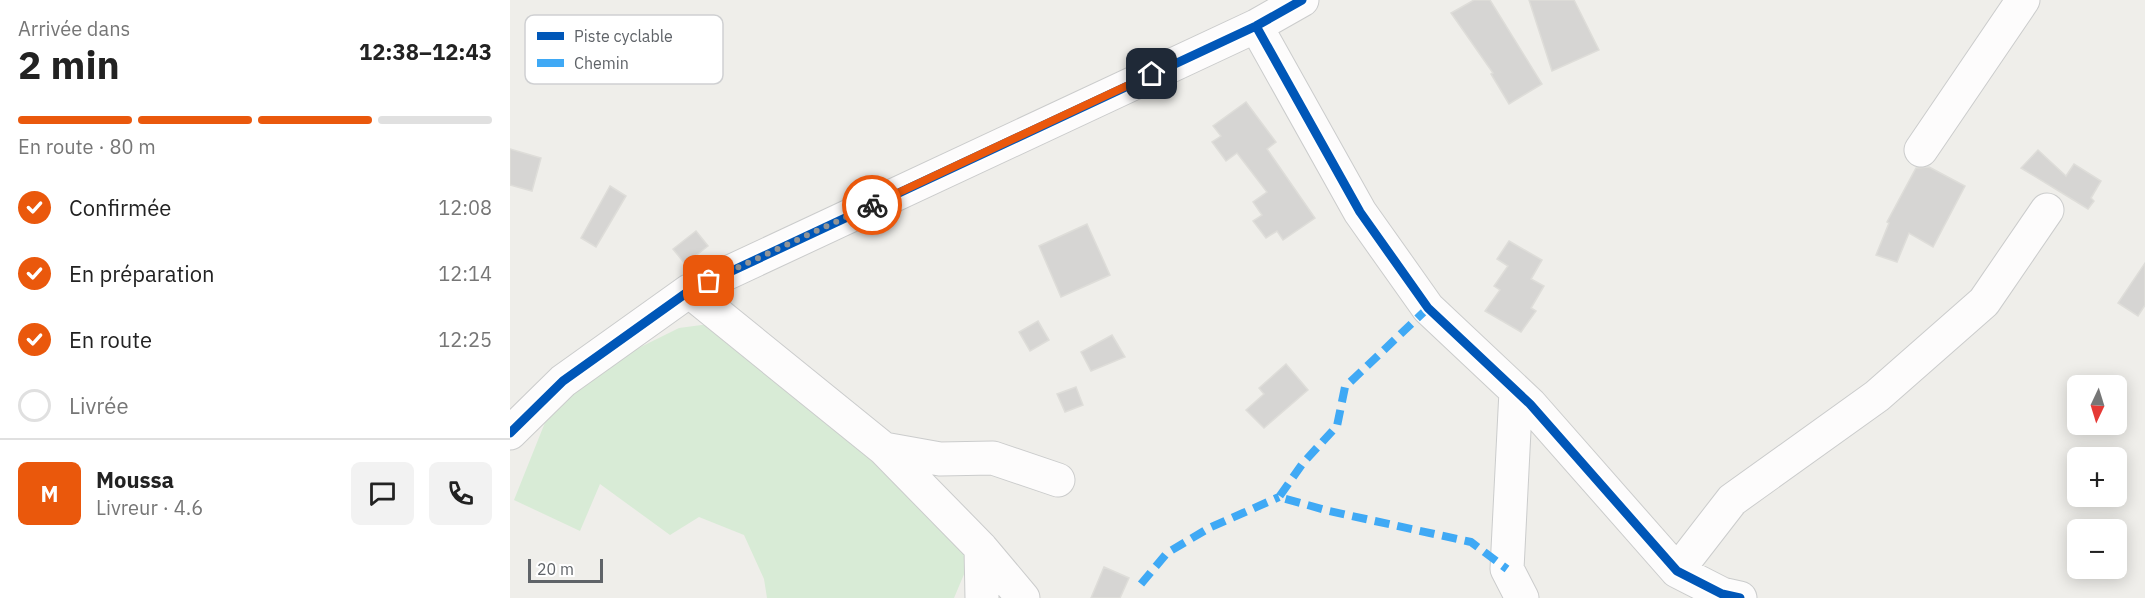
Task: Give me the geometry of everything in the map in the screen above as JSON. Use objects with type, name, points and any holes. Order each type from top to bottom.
[{"type":"street","points":[[514,421],[564,381],[689,291],[1256,26],[1302,0]]},
{"type":"street","points":[[1921,150],[2023,0]]},
{"type":"street","points":[[1256,26],[1360,212],[1428,308],[1516,391],[1677,571],[1722,594],[1740,598]]},
{"type":"street","points":[[1677,571],[1732,500],[1877,396],[1984,302],[2047,210]]},
{"type":"street","points":[[689,291],[884,449],[981,548],[1023,598]]},
{"type":"street","points":[[1516,391],[1507,569],[1522,598]]},
{"type":"street","points":[[884,449],[940,459],[993,458],[1058,480]]},
{"type":"street","points":[[981,548],[982,598]]},
{"type":"green space","points":[[709,324],[883,470],[970,560],[954,598],[767,598],[764,579],[744,535],[699,517],[670,535],[600,484],[580,531],[514,500],[546,420],[584,375],[679,328]]},
{"type":"building","points":[[1474,0],[1490,0],[1542,84],[1509,104],[1491,74],[1493,73],[1451,13]]},
{"type":"building","points":[[1529,0],[1574,0],[1599,50],[1552,71]]},
{"type":"building","points":[[1246,102],[1276,142],[1267,149],[1315,218],[1283,240],[1277,231],[1266,238],[1253,221],[1262,215],[1253,202],[1267,192],[1237,153],[1226,161],[1212,142],[1221,136],[1213,126]]},
{"type":"building","points":[[510,149],[541,158],[532,191],[510,185]]},
{"type":"building","points":[[2038,150],[2066,176],[2074,164],[2101,181],[2091,198],[2094,201],[2088,209],[2021,168]]},
{"type":"building","points":[[1929,167],[1965,186],[1933,247],[1909,233],[1897,262],[1876,255],[1889,223],[1887,222],[1916,168]]},
{"type":"building","points":[[610,186],[626,196],[596,247],[581,238]]},
{"type":"building","points":[[1087,224],[1110,275],[1061,297],[1039,246]]},
{"type":"building","points":[[696,231],[708,246],[685,264],[673,249]]},
{"type":"building","points":[[1509,241],[1542,260],[1531,279],[1544,286],[1531,308],[1536,311],[1521,332],[1485,311],[1500,290],[1494,286],[1508,266],[1497,259]]},
{"type":"building","points":[[2145,263],[2145,305],[2138,316],[2118,303]]},
{"type":"building","points":[[1038,321],[1049,340],[1030,351],[1019,332]]},
{"type":"building","points":[[1112,335],[1125,357],[1091,371],[1081,352]]},
{"type":"building","points":[[1286,364],[1308,390],[1264,428],[1246,410],[1264,394],[1259,388]]},
{"type":"building","points":[[1076,387],[1083,405],[1065,412],[1057,394]]},
{"type":"building","points":[[1104,567],[1129,578],[1120,598],[1091,598]]},
{"type":"marked path","points":[[1428,308],[1345,387],[1337,426],[1303,463],[1279,497],[1329,511],[1471,542],[1507,569]]},
{"type":"marked path","points":[[1141,584],[1167,553],[1209,528],[1279,497]]},
{"type":"cycle path","points":[[510,433],[563,381],[689,291],[1256,26],[1302,0]]},
{"type":"cycle path","points":[[1256,26],[1360,212],[1428,308],[1530,404],[1677,571],[1722,594],[1740,598]]},
{"type":"way so far","points":[[709,281],[872,205]]},
{"type":"route","points":[[872,205],[1152,74]]}]
